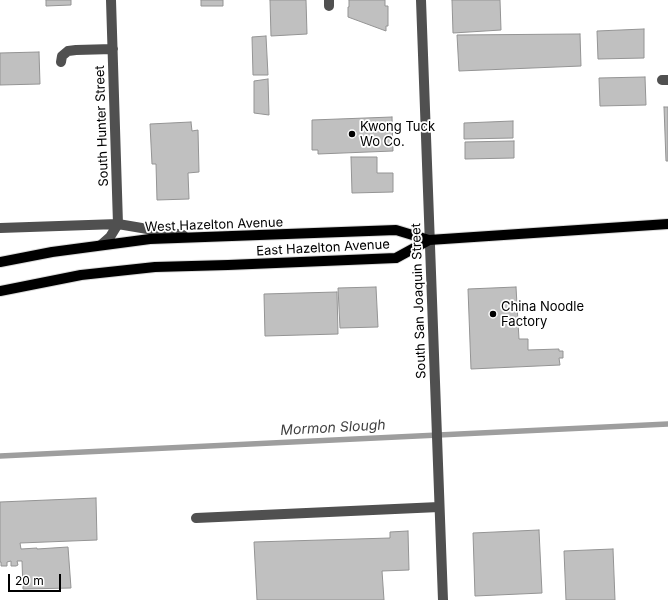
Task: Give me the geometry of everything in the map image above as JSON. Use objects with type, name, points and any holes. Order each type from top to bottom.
[{"type":"main road","name":"East Hazelton Avenue","points":[[0,291],[81,275],[155,267],[396,258],[429,240],[668,224]]},
{"type":"main road","name":"West Hazelton Avenue","points":[[0,262],[52,252],[150,240],[396,230],[429,240]]},
{"type":"street","name":"South Hunter Street","points":[[111,0],[118,224]]},
{"type":"street","name":"South San Joaquin Street","points":[[421,0],[443,600]]},
{"type":"street","points":[[62,62],[62,56],[68,51],[113,49]]},
{"type":"street","points":[[101,246],[110,237],[118,224]]},
{"type":"street","points":[[0,228],[118,224],[196,238]]},
{"type":"street","points":[[196,518],[439,507]]},
{"type":"building","points":[[46,0],[71,0],[71,5],[46,6]]},
{"type":"building","points":[[201,0],[223,0],[223,6],[201,6]]},
{"type":"building","points":[[270,0],[306,0],[307,34],[271,36]]},
{"type":"building","points":[[349,0],[385,0],[385,6],[388,6],[388,26],[386,26],[386,31],[348,17]]},
{"type":"building","points":[[452,0],[500,0],[501,30],[453,33]]},
{"type":"building","points":[[644,29],[644,58],[598,59],[597,31]]},
{"type":"building","points":[[580,34],[581,66],[459,71],[457,35]]},
{"type":"building","points":[[266,36],[268,75],[253,75],[252,37]]},
{"type":"building","points":[[39,52],[40,84],[0,85],[0,53]]},
{"type":"building","points":[[645,77],[646,105],[600,106],[599,78]]},
{"type":"building","points":[[268,79],[269,115],[254,113],[254,81]]},
{"type":"building","points":[[664,107],[668,107],[668,161],[666,161]]},
{"type":"building","name":"Kwong Tuck Wo Co.","points":[[392,117],[393,151],[318,154],[318,150],[312,150],[312,120]]},
{"type":"building","points":[[513,121],[513,138],[464,139],[464,123]]},
{"type":"building","points":[[191,122],[192,131],[198,130],[199,172],[188,173],[189,199],[157,200],[156,164],[152,164],[150,124]]},
{"type":"building","points":[[514,141],[514,158],[465,159],[465,142]]},
{"type":"building","points":[[351,157],[377,157],[377,173],[393,173],[393,192],[352,193]]},
{"type":"building","points":[[376,287],[378,327],[340,328],[338,288]]},
{"type":"building","name":"China Noodle Factory","points":[[516,287],[519,339],[528,339],[528,350],[559,349],[559,351],[563,351],[563,358],[559,358],[560,365],[471,369],[468,289]]},
{"type":"building","points":[[337,292],[338,334],[265,336],[264,294]]},
{"type":"building","points":[[96,498],[97,540],[20,543],[21,549],[68,547],[71,588],[23,589],[22,561],[17,561],[18,565],[16,566],[11,566],[11,561],[7,562],[7,566],[1,566],[0,502]]},
{"type":"building","points":[[539,530],[542,593],[475,596],[473,533]]},
{"type":"building","points":[[408,531],[409,570],[382,571],[384,600],[257,600],[254,542],[390,538],[390,532]]},
{"type":"building","points":[[613,549],[615,600],[566,600],[564,551]]},
{"type":"waterway","name":"Mormon Slough","points":[[0,456],[668,424]]},
{"type":"place","name":"Kwong Tuck Wo Co.","points":[[352,134]]},
{"type":"place","name":"China Noodle Factory","points":[[493,314]]}]
